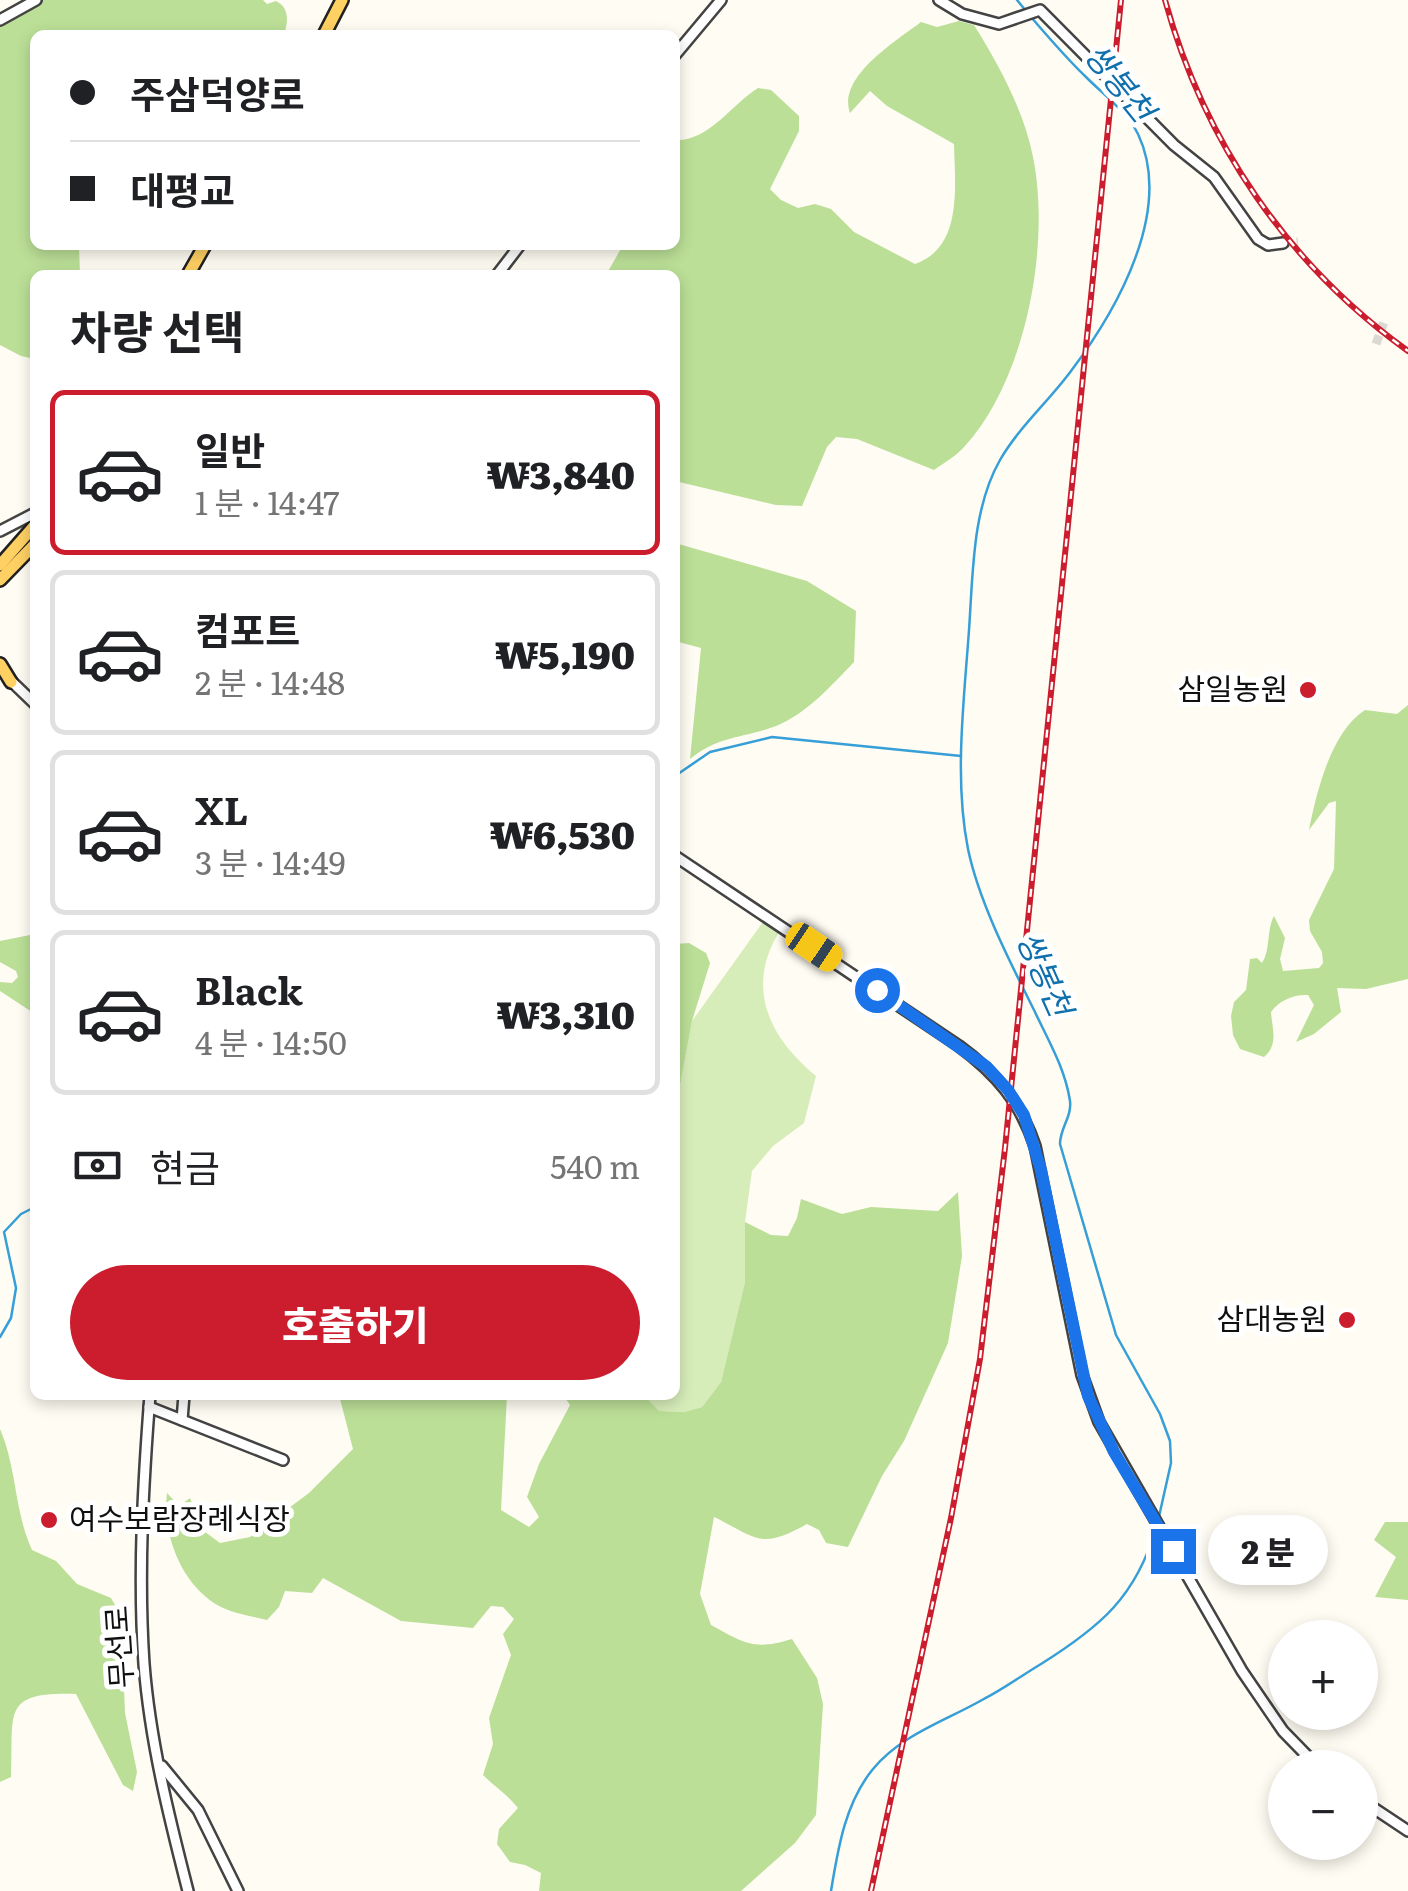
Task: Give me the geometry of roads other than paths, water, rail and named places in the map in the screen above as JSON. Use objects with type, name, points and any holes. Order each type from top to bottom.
[{"type":"main road","points":[[327,30],[342,0]]},
{"type":"main road","points":[[1,576],[30,532]]},
{"type":"main road","points":[[1,576],[30,550]]},
{"type":"street","points":[[0,20],[36,0]]},
{"type":"street","points":[[680,49],[722,0]]},
{"type":"street","points":[[939,0],[962,14],[994,24],[1038,10],[1174,145],[1214,177],[1258,240],[1268,246],[1283,243]]},
{"type":"street","points":[[500,270],[516,250]]},
{"type":"street","points":[[0,531],[30,516]]},
{"type":"street","points":[[3,673],[30,699]]},
{"type":"street","points":[[680,859],[959,1046],[995,1074],[1008,1090],[1024,1115],[1036,1146],[1088,1396],[1136,1490],[1265,1707],[1300,1750]]},
{"type":"street","name":"무선로","points":[[150,1400],[141,1589],[144,1667],[188,1891]]},
{"type":"street","points":[[182,1420],[184,1400]]},
{"type":"street","points":[[149,1407],[283,1460]]},
{"type":"street","points":[[160,1763],[198,1810],[238,1891]]},
{"type":"street","points":[[1378,1812],[1408,1831]]},
{"type":"waterway","name":"쌍봉천","points":[[1017,0],[1026,11]]},
{"type":"waterway","name":"쌍봉천","points":[[1031,17],[1133,126],[1147,164],[1149,195],[1135,258],[1106,319],[1071,371],[1008,448],[984,499],[973,565],[963,712],[964,822],[973,869],[987,911],[1068,1089],[1070,1107],[1060,1144],[1116,1335],[1160,1414],[1170,1441],[1171,1463],[1158,1521]]},
{"type":"waterway","points":[[680,773],[710,752],[772,737],[961,756]]},
{"type":"waterway","points":[[0,1337],[11,1318],[16,1288],[4,1232],[30,1210]]},
{"type":"waterway","name":"쌍봉천","points":[[831,1891],[849,1811],[873,1769],[910,1738],[1004,1687],[1098,1623],[1138,1573],[1156,1528]]},
{"type":"tunnel","points":[[1283,243],[1298,242]]},
{"type":"tunnel","points":[[1376,344],[1384,322]]},
{"type":"railway","points":[[871,1891],[951,1518],[980,1359],[1005,1148],[1121,0]]},
{"type":"railway","points":[[1165,0],[1203,103],[1256,196],[1325,280],[1408,351]]},
{"type":"place","name":"삼일농원","points":[[1308,690]]},
{"type":"place","name":"삼대농원","points":[[1347,1320]]},
{"type":"place","name":"여수보람장례식장","points":[[49,1520]]}]
